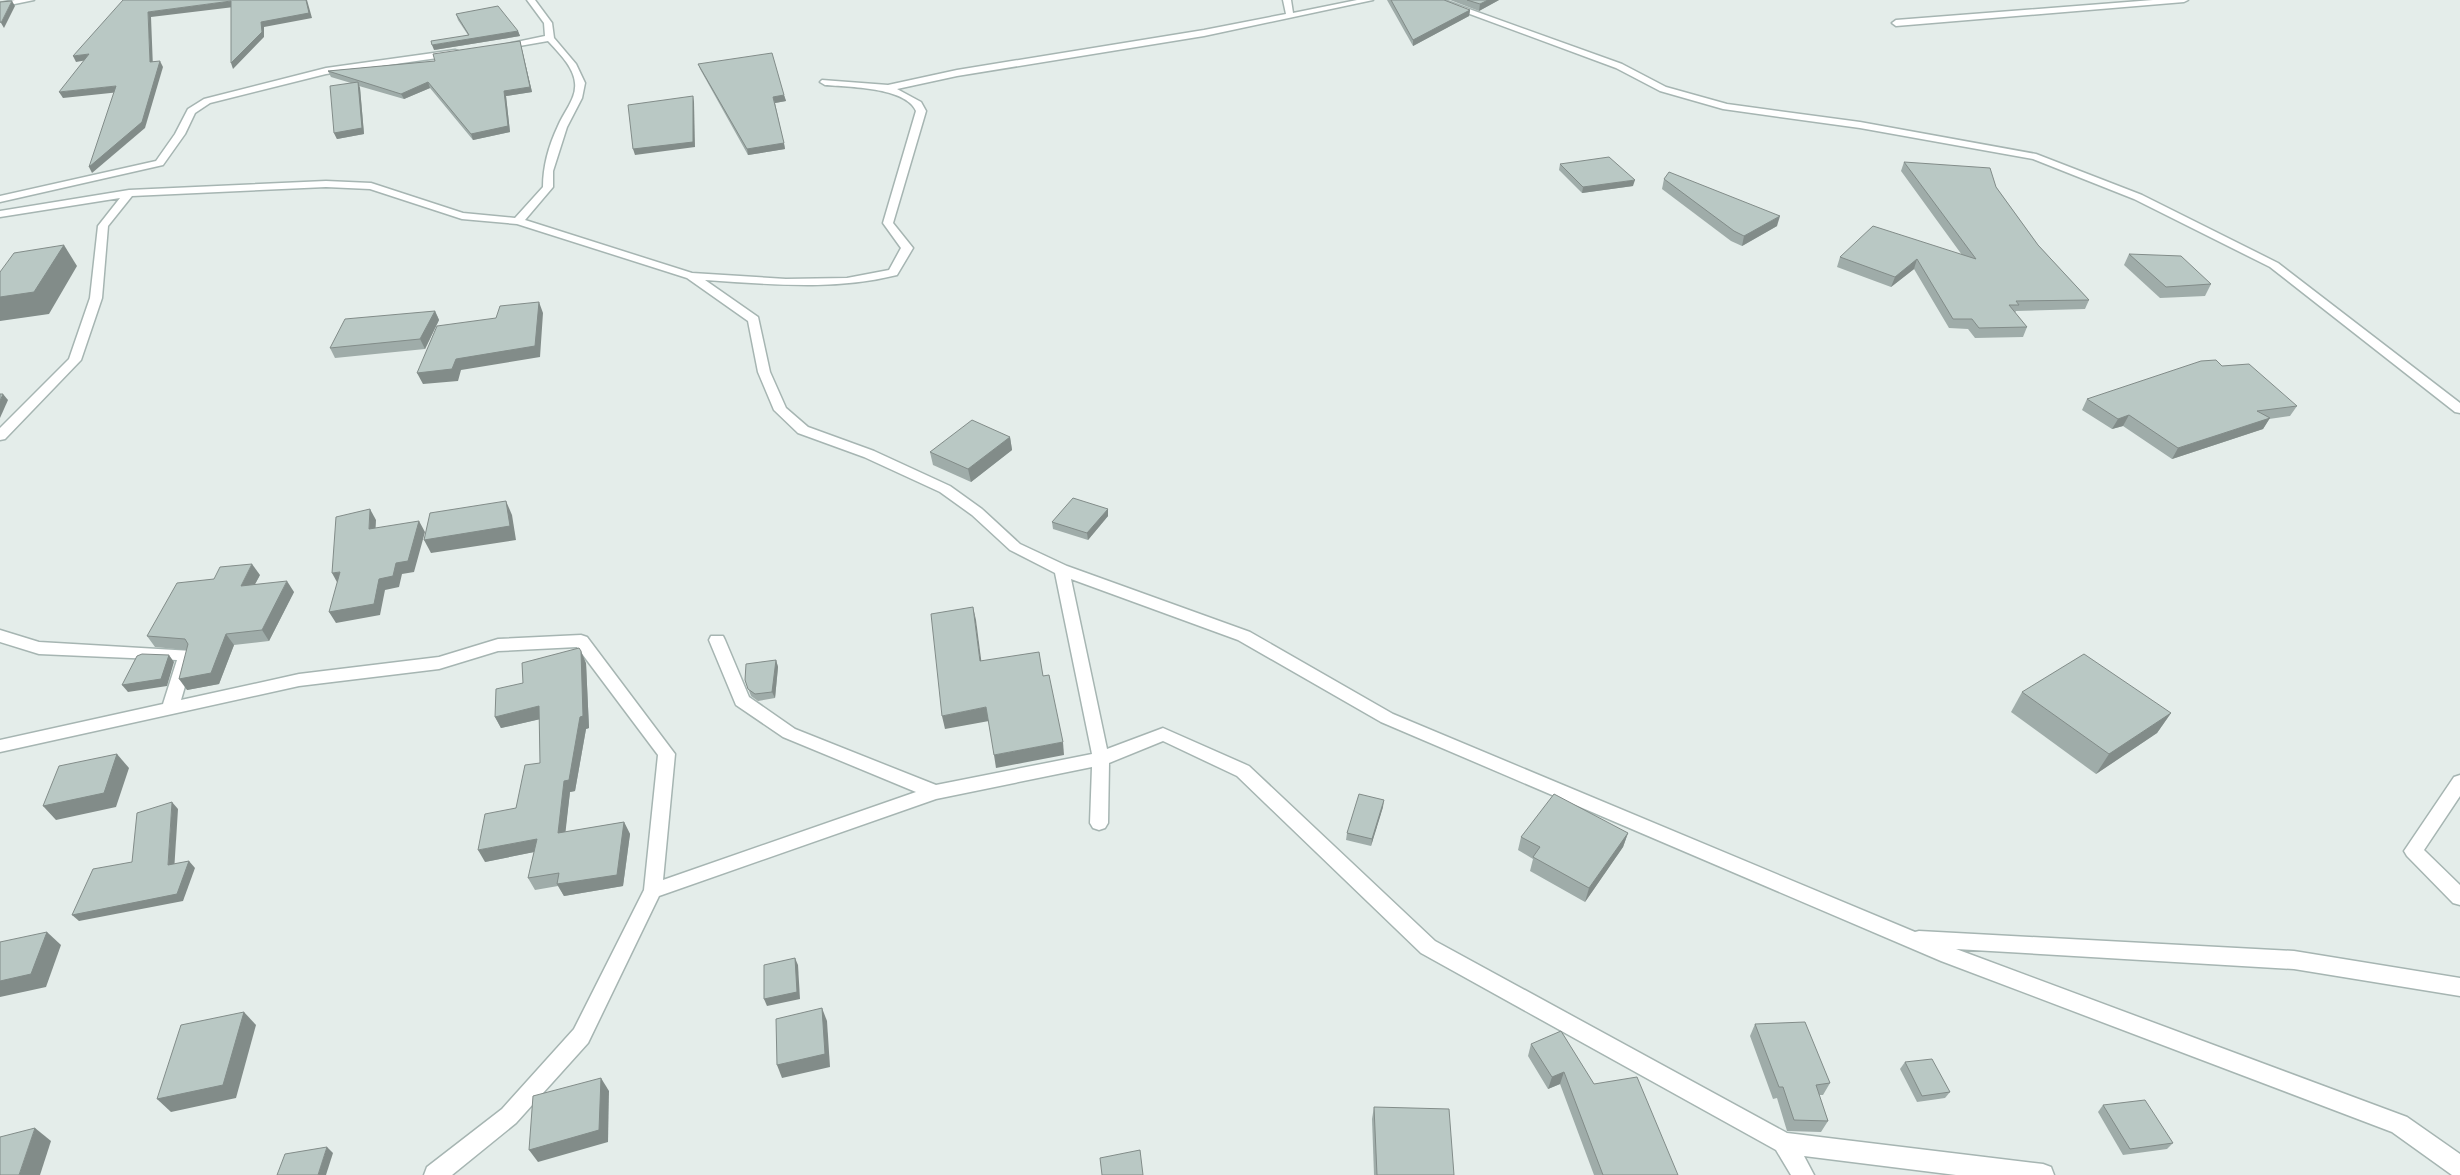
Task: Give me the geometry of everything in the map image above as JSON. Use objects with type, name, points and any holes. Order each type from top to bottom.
[{"type":"street","points":[[0,5],[30,0]]},
{"type":"street","points":[[518,221],[548,186],[548,171],[562,127],[577,98],[580,83],[572,64],[550,38],[548,23],[531,0]]},
{"type":"street","points":[[1287,0],[1290,16]]},
{"type":"street","points":[[825,82],[888,88],[956,74],[1204,33],[1369,0]]},
{"type":"street","points":[[1436,0],[1619,66],[1663,89],[1726,108],[1860,125],[2027,155],[2138,197],[2274,265],[2460,409]]},
{"type":"street","points":[[1896,23],[2184,0]]},
{"type":"street","points":[[492,47],[550,38]]},
{"type":"street","points":[[0,199],[159,163],[180,134],[191,111],[206,101],[326,72],[463,52]]},
{"type":"street","points":[[0,214],[129,193],[326,184],[371,186],[462,216],[518,221],[691,276],[786,282],[847,281],[893,274],[907,248],[888,223],[921,112],[918,104],[888,88]]},
{"type":"street","points":[[0,436],[75,360],[96,298],[103,226],[129,193]]},
{"type":"street","points":[[691,276],[754,320],[764,372],[780,410],[803,430],[869,454],[945,489],[977,512],[1015,547],[1062,570],[1244,636],[1388,718],[1909,938],[2399,1124],[2460,1167]]},
{"type":"street","points":[[1062,570],[1101,759],[1099,823]]},
{"type":"street","points":[[0,636],[39,648],[186,655],[170,708]]},
{"type":"street","points":[[0,746],[299,680],[439,663],[498,644],[581,640],[667,754],[653,890],[582,1036],[509,1116],[435,1175]]},
{"type":"street","points":[[717,640],[742,701],[789,733],[935,792]]},
{"type":"street","points":[[653,890],[677,884],[935,792],[1101,759],[1163,734],[1243,770],[1428,947],[1784,1143],[2043,1175]]},
{"type":"street","points":[[2460,782],[2413,851],[2460,897]]},
{"type":"street","points":[[1909,938],[2294,960],[2460,987]]},
{"type":"street","points":[[1784,1143],[1803,1175]]},
{"type":"building","points":[[123,0],[306,0],[309,13],[261,22],[262,32],[231,63],[231,1],[148,12],[150,62],[160,61],[142,122],[89,167],[116,86],[59,92],[89,54],[73,56]]},
{"type":"building","points":[[1391,0],[1444,0],[1470,10],[1413,40]]},
{"type":"building","points":[[1467,0],[1488,0],[1480,4]]},
{"type":"building","points":[[12,1],[1,23],[0,2]]},
{"type":"building","points":[[498,6],[518,31],[432,45],[431,41],[469,35],[456,14]]},
{"type":"building","points":[[520,41],[530,87],[504,91],[508,126],[471,134],[428,82],[401,94],[328,71],[435,61],[433,54]]},
{"type":"building","points":[[772,53],[784,95],[773,97],[784,143],[747,149],[698,64]]},
{"type":"building","points":[[358,82],[362,128],[334,133],[330,86]]},
{"type":"building","points":[[693,96],[693,142],[633,149],[628,105]]},
{"type":"building","points":[[1609,157],[1635,180],[1583,187],[1560,164]]},
{"type":"building","points":[[1904,162],[1990,168],[1996,187],[2038,245],[2089,300],[2016,301],[2019,305],[2009,305],[2027,327],[1979,328],[1972,319],[1953,319],[1917,259],[1895,277],[1840,257],[1873,226],[1976,259]]},
{"type":"building","points":[[1669,172],[1780,216],[1744,236],[1734,231],[1664,179]]},
{"type":"building","points":[[64,245],[34,292],[0,297],[0,272],[14,253]]},
{"type":"building","points":[[2129,254],[2181,256],[2211,284],[2166,287]]},
{"type":"building","points":[[539,302],[535,346],[456,359],[452,369],[417,373],[437,326],[496,318],[500,306]]},
{"type":"building","points":[[435,311],[420,339],[330,348],[345,319]]},
{"type":"building","points":[[2216,360],[2222,366],[2249,364],[2297,406],[2257,411],[2270,418],[2178,448],[2129,415],[2118,419],[2087,399],[2201,361]]},
{"type":"building","points":[[972,420],[1010,437],[968,469],[930,452]]},
{"type":"building","points":[[1073,498],[1108,509],[1087,533],[1052,522]]},
{"type":"building","points":[[506,501],[510,526],[424,540],[430,513]]},
{"type":"building","points":[[370,509],[369,529],[419,521],[408,561],[396,563],[393,576],[379,579],[374,604],[329,612],[340,572],[332,573],[336,517]]},
{"type":"building","points":[[252,564],[241,586],[287,581],[262,630],[226,634],[211,673],[179,679],[188,644],[185,639],[147,636],[177,583],[214,579],[220,567]]},
{"type":"building","points":[[973,607],[980,661],[1039,652],[1043,676],[1049,675],[1063,742],[994,755],[986,707],[942,716],[931,614]]},
{"type":"building","points":[[579,648],[581,651],[583,716],[580,717],[569,780],[564,781],[558,833],[624,822],[617,875],[557,884],[559,873],[528,878],[537,839],[478,850],[485,814],[516,808],[525,765],[540,763],[539,706],[495,717],[496,689],[523,683],[522,663]]},
{"type":"building","points":[[142,654],[169,655],[161,679],[122,685],[137,656]]},
{"type":"building","points":[[2084,654],[2171,713],[2109,754],[2022,692]]},
{"type":"building","points":[[776,660],[772,692],[755,694],[748,689],[745,680],[746,664]]},
{"type":"building","points":[[117,754],[104,793],[43,806],[59,766]]},
{"type":"building","points":[[1359,794],[1384,800],[1372,839],[1347,833]]},
{"type":"building","points":[[1554,794],[1628,833],[1589,888],[1533,857],[1540,847],[1521,837]]},
{"type":"building","points":[[172,802],[168,865],[189,861],[177,894],[72,915],[93,869],[132,862],[137,813]]},
{"type":"building","points":[[47,932],[31,974],[0,981],[0,942]]},
{"type":"building","points":[[795,958],[797,992],[764,999],[764,965]]},
{"type":"building","points":[[822,1008],[825,1054],[777,1065],[776,1019]]},
{"type":"building","points":[[244,1012],[223,1085],[157,1099],[181,1025]]},
{"type":"building","points":[[1805,1022],[1830,1083],[1816,1085],[1828,1121],[1794,1120],[1783,1087],[1779,1087],[1755,1024]]},
{"type":"building","points":[[1561,1031],[1594,1084],[1637,1077],[1678,1175],[1603,1175],[1564,1072],[1552,1077],[1531,1044]]},
{"type":"building","points":[[1932,1059],[1950,1092],[1922,1096],[1905,1062]]},
{"type":"building","points":[[601,1078],[599,1130],[529,1150],[533,1096]]},
{"type":"building","points":[[2145,1100],[2173,1143],[2130,1149],[2103,1105]]},
{"type":"building","points":[[1374,1107],[1449,1109],[1454,1175],[1377,1175]]},
{"type":"building","points":[[35,1128],[19,1175],[0,1175],[0,1137]]},
{"type":"building","points":[[327,1147],[318,1175],[277,1175],[285,1154]]},
{"type":"building","points":[[1140,1150],[1143,1175],[1102,1175],[1100,1158]]}]
